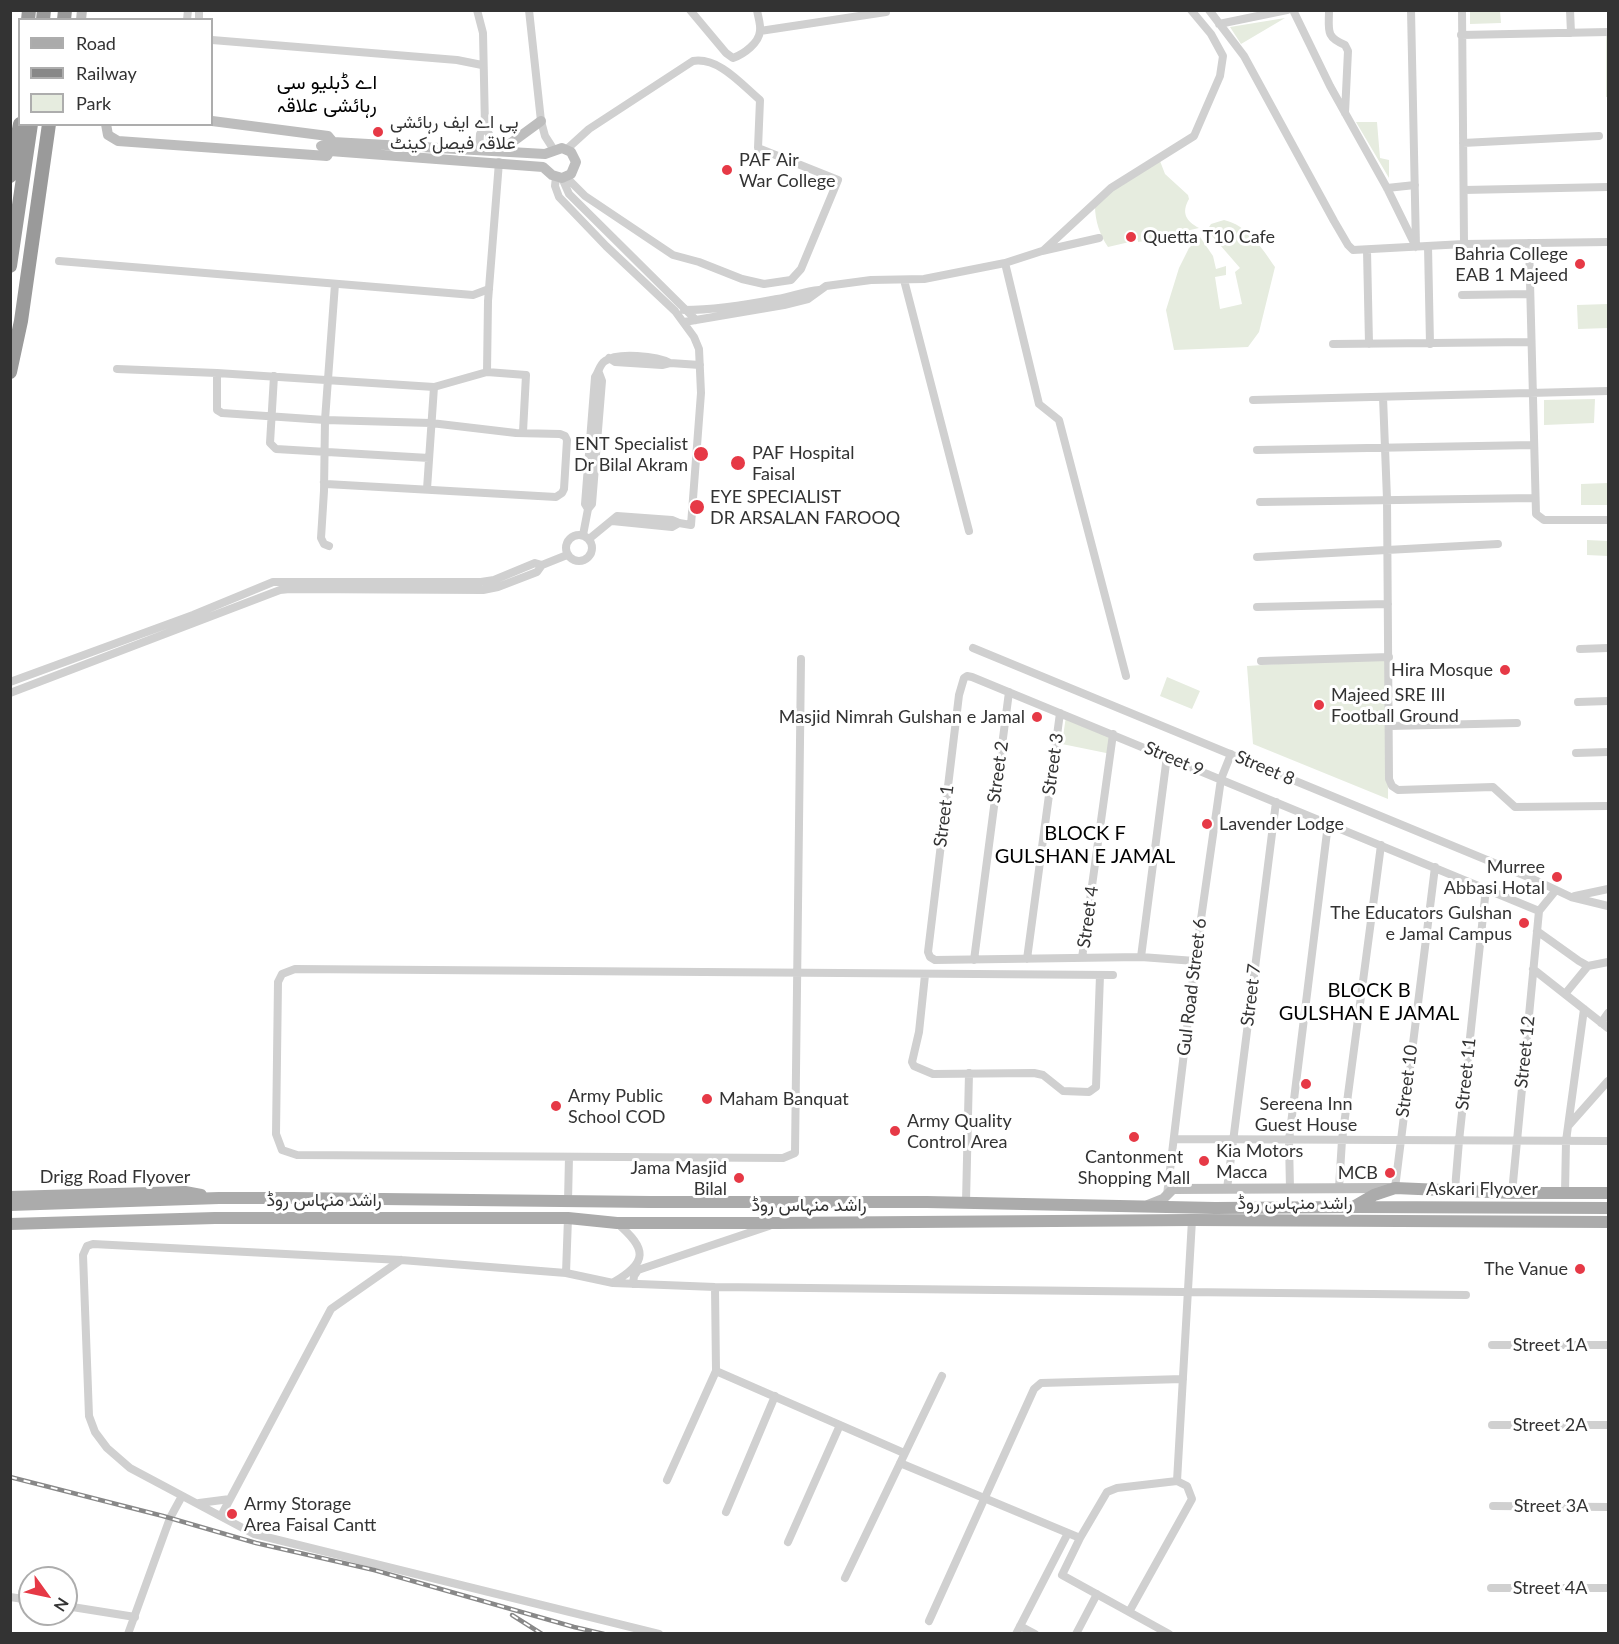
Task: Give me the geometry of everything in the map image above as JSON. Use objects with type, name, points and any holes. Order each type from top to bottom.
[{"type":"highway","points":[[10,176],[20,126]]},
{"type":"highway","points":[[10,266],[31,126]]},
{"type":"highway","points":[[10,372],[21,321],[49,126]]},
{"type":"main road","points":[[1354,1207],[1374,1195],[1395,1188],[1512,1193],[1608,1193]]},
{"type":"main road","name":"Drigg Road Flyover","points":[[10,1197],[185,1192],[219,1198]]},
{"type":"main road","name":"راشد منہاس روڈ","points":[[10,1205],[219,1198],[966,1203],[1215,1208],[1354,1207]]},
{"type":"main road","points":[[1281,1207],[1286,1214],[1327,1216],[1344,1221]]},
{"type":"main road","name":"Askari Flyover","points":[[1354,1207],[1608,1208]]},
{"type":"main road","points":[[1215,1208],[1240,1214],[1266,1215],[1273,1221]]},
{"type":"main road","name":"راشد منہاس روڈ","points":[[10,1224],[215,1218],[568,1218],[617,1223],[776,1224],[1192,1220],[1608,1222]]},
{"type":"street","points":[[477,10],[483,33],[485,127],[496,150]]},
{"type":"street","points":[[529,10],[542,121],[545,136],[554,150]]},
{"type":"street","points":[[690,10],[726,53],[733,58],[742,54],[756,40],[760,31],[758,10]]},
{"type":"street","points":[[1042,251],[1111,188],[1194,136],[1220,76],[1222,56],[1211,34],[1191,10]]},
{"type":"street","points":[[1209,10],[1244,56],[1348,245],[1353,250],[1464,244],[1608,242]]},
{"type":"street","points":[[1219,24],[1287,10]]},
{"type":"street","points":[[1293,10],[1345,115],[1387,188],[1416,247]]},
{"type":"street","points":[[1329,10],[1329,34],[1333,40],[1345,45],[1348,51],[1345,115]]},
{"type":"street","points":[[1411,10],[1416,247]]},
{"type":"street","points":[[1462,10],[1464,244]]},
{"type":"street","points":[[1570,10],[1571,33]]},
{"type":"street","points":[[760,31],[886,12]]},
{"type":"street","points":[[1461,35],[1608,32]]},
{"type":"street","points":[[213,40],[457,60],[482,65]]},
{"type":"street","points":[[332,146],[447,153],[543,167],[562,177],[585,196],[673,255],[699,262],[742,279],[764,284],[791,280],[801,269],[838,180],[758,148],[760,100],[715,63],[703,59],[693,61],[589,129],[567,149],[554,150],[545,154],[479,149],[447,153]]},
{"type":"street","points":[[106,126],[108,135],[118,141],[327,156],[332,146],[328,136],[213,121]]},
{"type":"street","points":[[496,150],[542,121]]},
{"type":"street","points":[[479,149],[480,134],[485,127]]},
{"type":"street","points":[[1463,143],[1599,136]]},
{"type":"street","points":[[567,149],[576,162],[574,170],[562,177],[555,186],[559,197],[606,246],[675,310],[684,322],[699,349],[700,365],[701,393],[691,525],[679,523],[672,527],[612,521],[586,537],[571,537],[565,549],[572,560],[584,561],[592,551],[592,544],[586,537],[588,509],[592,504],[602,381],[598,373],[601,365],[609,358],[615,362],[700,365]]},
{"type":"street","points":[[487,372],[489,289],[499,162]]},
{"type":"street","points":[[562,177],[569,194],[696,320]]},
{"type":"street","points":[[1387,188],[1415,185]]},
{"type":"street","points":[[1464,190],[1608,187]]},
{"type":"street","points":[[684,322],[808,299],[826,286],[871,280],[924,279],[1005,263],[1042,251],[1099,238]]},
{"type":"street","points":[[1529,243],[1536,513],[1544,520],[1608,520]]},
{"type":"street","points":[[1428,246],[1430,344]]},
{"type":"street","points":[[1367,250],[1369,344]]},
{"type":"street","points":[[59,261],[473,295],[489,289]]},
{"type":"street","points":[[1005,263],[1039,404],[1059,420],[1126,676]]},
{"type":"street","points":[[904,279],[969,531]]},
{"type":"street","points":[[328,546],[324,544],[321,537],[325,420],[335,284]]},
{"type":"street","points":[[675,310],[720,309],[819,290]]},
{"type":"street","points":[[1462,295],[1530,294]]},
{"type":"street","points":[[1333,344],[1531,342]]},
{"type":"street","points":[[117,369],[328,379],[434,387],[487,372],[526,375],[523,432]]},
{"type":"street","points":[[217,373],[217,410],[222,413],[325,420],[431,423],[560,434],[567,440],[564,489],[556,497],[326,484],[324,482]]},
{"type":"street","points":[[274,376],[271,446],[276,449],[429,458]]},
{"type":"street","points":[[427,489],[434,387]]},
{"type":"street","points":[[1253,400],[1608,391]]},
{"type":"street","points":[[1383,397],[1388,550],[1389,779],[1392,786],[1398,790],[1493,787],[1515,807],[1608,806]]},
{"type":"street","points":[[1257,450],[1534,445]]},
{"type":"street","points":[[1260,502],[1535,498]]},
{"type":"street","points":[[1257,557],[1497,544]]},
{"type":"street","points":[[194,618],[14,692],[12,681],[194,618],[280,590],[483,590],[498,587],[537,572],[542,565],[567,555]]},
{"type":"street","points":[[1257,607],[1388,604]]},
{"type":"street","name":"Street 8","points":[[973,648],[1571,897],[1608,906]]},
{"type":"street","points":[[1580,649],[1608,648]]},
{"type":"street","points":[[1261,660],[1389,657]]},
{"type":"street","points":[[801,659],[796,972],[795,1153],[783,1158],[569,1157],[297,1155],[282,1150],[276,1134],[278,982],[282,974],[295,969],[796,972],[925,975],[1113,975]]},
{"type":"street","name":"Street 9","points":[[967,676],[1167,756],[1539,911]]},
{"type":"street","name":"Street 1","points":[[967,676],[964,678],[959,695],[928,952],[935,960],[974,960]]},
{"type":"street","name":"Street 2","points":[[974,960],[1009,692]]},
{"type":"street","points":[[1578,702],[1608,701]]},
{"type":"street","name":"Street 3","points":[[1027,959],[1060,713]]},
{"type":"street","points":[[1390,726],[1517,723]]},
{"type":"street","name":"Street 4","points":[[1082,958],[1113,734]]},
{"type":"street","points":[[1576,753],[1608,752]]},
{"type":"street","name":"Gul Road Street 6","points":[[1166,1196],[1195,961],[1221,779],[1231,754]]},
{"type":"street","points":[[1141,957],[1167,756]]},
{"type":"street","name":"Street 7","points":[[1227,1189],[1276,802]]},
{"type":"street","points":[[1290,1189],[1289,1140],[1328,824]]},
{"type":"street","points":[[1339,1188],[1342,1140],[1381,845]]},
{"type":"street","name":"Street 10","points":[[1395,1188],[1435,867]]},
{"type":"street","name":"Street 11","points":[[1455,1189],[1486,888]]},
{"type":"street","points":[[1571,897],[1608,889]]},
{"type":"street","points":[[1539,911],[1556,890]]},
{"type":"street","name":"Street 12","points":[[1512,1193],[1539,911]]},
{"type":"street","points":[[1537,931],[1588,966]]},
{"type":"street","points":[[974,960],[1141,957],[1195,961]]},
{"type":"street","points":[[1565,994],[1588,966],[1608,962]]},
{"type":"street","points":[[1533,969],[1608,1028]]},
{"type":"street","points":[[925,975],[919,1032],[912,1062],[914,1066],[933,1074],[1034,1073],[1043,1075],[1063,1091],[1089,1092],[1096,1087],[1100,975]]},
{"type":"street","points":[[1565,1193],[1566,1141],[1584,1009]]},
{"type":"street","points":[[1601,1023],[1608,1013]]},
{"type":"street","points":[[966,1203],[969,1073]]},
{"type":"street","points":[[1569,1126],[1608,1081]]},
{"type":"street","points":[[1174,1139],[1608,1141]]},
{"type":"street","points":[[568,1201],[569,1157]]},
{"type":"street","points":[[1145,1207],[1166,1196],[1173,1189],[1395,1188]]},
{"type":"street","points":[[566,1273],[568,1218]]},
{"type":"street","points":[[1177,1481],[1192,1220]]},
{"type":"street","points":[[613,1283],[634,1267],[640,1254],[638,1243],[617,1223]]},
{"type":"street","points":[[633,1284],[638,1269],[776,1224]]},
{"type":"street","points":[[659,1634],[254,1534],[130,1468],[107,1448],[95,1432],[89,1416],[83,1255],[87,1246],[93,1244],[401,1260],[566,1273],[613,1283],[715,1287],[1466,1295]]},
{"type":"street","points":[[221,1516],[332,1309],[401,1260]]},
{"type":"street","points":[[667,1480],[716,1371],[715,1287]]},
{"type":"street","name":"Street 1A","points":[[1492,1345],[1608,1345]]},
{"type":"street","points":[[716,1371],[904,1453]]},
{"type":"street","points":[[845,1578],[942,1376]]},
{"type":"street","points":[[929,1621],[1029,1397],[1038,1385],[1041,1383],[1183,1379]]},
{"type":"street","points":[[726,1512],[775,1396]]},
{"type":"street","points":[[788,1542],[840,1425]]},
{"type":"street","name":"Street 2A","points":[[1492,1425],[1608,1425]]},
{"type":"street","points":[[900,1463],[1080,1538]]},
{"type":"street","points":[[1129,1612],[1192,1499],[1187,1486],[1177,1481],[1117,1488],[1107,1492],[1080,1538],[1062,1575],[1097,1594],[1129,1612],[1169,1634]]},
{"type":"street","points":[[128,1634],[170,1518],[182,1496]]},
{"type":"street","points":[[197,1504],[230,1499]]},
{"type":"street","name":"Street 3A","points":[[1493,1506],[1608,1507]]},
{"type":"street","points":[[1035,1634],[1018,1630],[1068,1533]]},
{"type":"street","name":"Street 4A","points":[[1491,1588],[1608,1588]]},
{"type":"street","points":[[1076,1634],[1097,1594]]},
{"type":"street","points":[[78,1608],[135,1617]]},
{"type":"green space","points":[[1470,11],[1500,11],[1501,23],[1470,24]]},
{"type":"green space","points":[[1285,18],[1241,44],[1230,27]]},
{"type":"green space","points":[[1606,35],[1608,35],[1608,97],[1606,97]]},
{"type":"green space","points":[[1356,122],[1377,122],[1380,158],[1389,160],[1389,178]]},
{"type":"green space","points":[[1160,161],[1165,174],[1188,195],[1186,216],[1199,228],[1177,233],[1167,232],[1161,238],[1138,242],[1138,240],[1108,247],[1098,228],[1095,206],[1111,192]]},
{"type":"green space","points":[[1224,220],[1247,232],[1275,267],[1259,332],[1248,347],[1174,350],[1166,310],[1179,268],[1189,248],[1200,237],[1213,256],[1216,269],[1226,266],[1226,275],[1215,277],[1220,309],[1242,304],[1235,272],[1240,268],[1207,230],[1211,224]]},
{"type":"green space","points":[[1608,304],[1608,328],[1578,329],[1577,305]]},
{"type":"green space","points":[[1595,399],[1594,423],[1544,425],[1544,400]]},
{"type":"green space","points":[[1608,483],[1608,505],[1581,505],[1581,484]]},
{"type":"green space","points":[[1587,540],[1608,541],[1608,556],[1587,555]]},
{"type":"green space","name":"Majeed SRE III Football Ground","points":[[1389,657],[1388,799],[1253,744],[1247,666]]},
{"type":"green space","points":[[1167,677],[1200,691],[1192,709],[1160,696]]},
{"type":"green space","points":[[1066,716],[1113,734],[1111,754],[1062,744]]},
{"type":"railway","points":[[10,1477],[163,1516],[256,1543],[374,1570],[604,1634]]},
{"type":"railway","points":[[512,1615],[542,1634]]},
{"type":"place","name":"پی اے ایف رہائشی علاقہ فیصل کینٹ","points":[[378,132]]},
{"type":"place","name":"PAF Air War College","points":[[727,170]]},
{"type":"place","name":"Quetta T10 Cafe","points":[[1131,237]]},
{"type":"place","name":"Bahria College EAB 1 Majeed","points":[[1580,264]]},
{"type":"place","name":"ENT Specialist Dr Bilal Akram","points":[[701,454]]},
{"type":"place","name":"PAF Hospital Faisal","points":[[738,463]]},
{"type":"place","name":"EYE SPECIALIST DR ARSALAN FAROOQ","points":[[697,507]]},
{"type":"place","name":"Hira Mosque","points":[[1505,670]]},
{"type":"place","name":"Majeed SRE III Football Ground","points":[[1319,705]]},
{"type":"place","name":"Masjid Nimrah Gulshan e Jamal","points":[[1037,717]]},
{"type":"place","name":"Lavender Lodge","points":[[1207,824]]},
{"type":"place","name":"Murree Abbasi Hotal","points":[[1557,877]]},
{"type":"place","name":"The Educators Gulshan e Jamal Campus","points":[[1524,923]]},
{"type":"place","name":"Sereena Inn Guest House","points":[[1306,1084]]},
{"type":"place","name":"Maham Banquat","points":[[707,1099]]},
{"type":"place","name":"Army Public School COD","points":[[556,1106]]},
{"type":"place","name":"Army Quality Control Area","points":[[895,1131]]},
{"type":"place","name":"Cantonment Shopping Mall","points":[[1134,1137]]},
{"type":"place","name":"Kia Motors Macca","points":[[1204,1161]]},
{"type":"place","name":"MCB","points":[[1390,1173]]},
{"type":"place","name":"Jama Masjid Bilal","points":[[739,1178]]},
{"type":"place","name":"The Vanue","points":[[1580,1269]]},
{"type":"place","name":"Army Storage Area Faisal Cantt","points":[[232,1514]]},
{"type":"district","name":"اے ڈبلیو سی رہائشی علاقہ","points":[[327,94]]},
{"type":"district","name":"BLOCK F GULSHAN E JAMAL","points":[[1085,846]]},
{"type":"district","name":"BLOCK B GULSHAN E JAMAL","points":[[1369,1002]]}]
